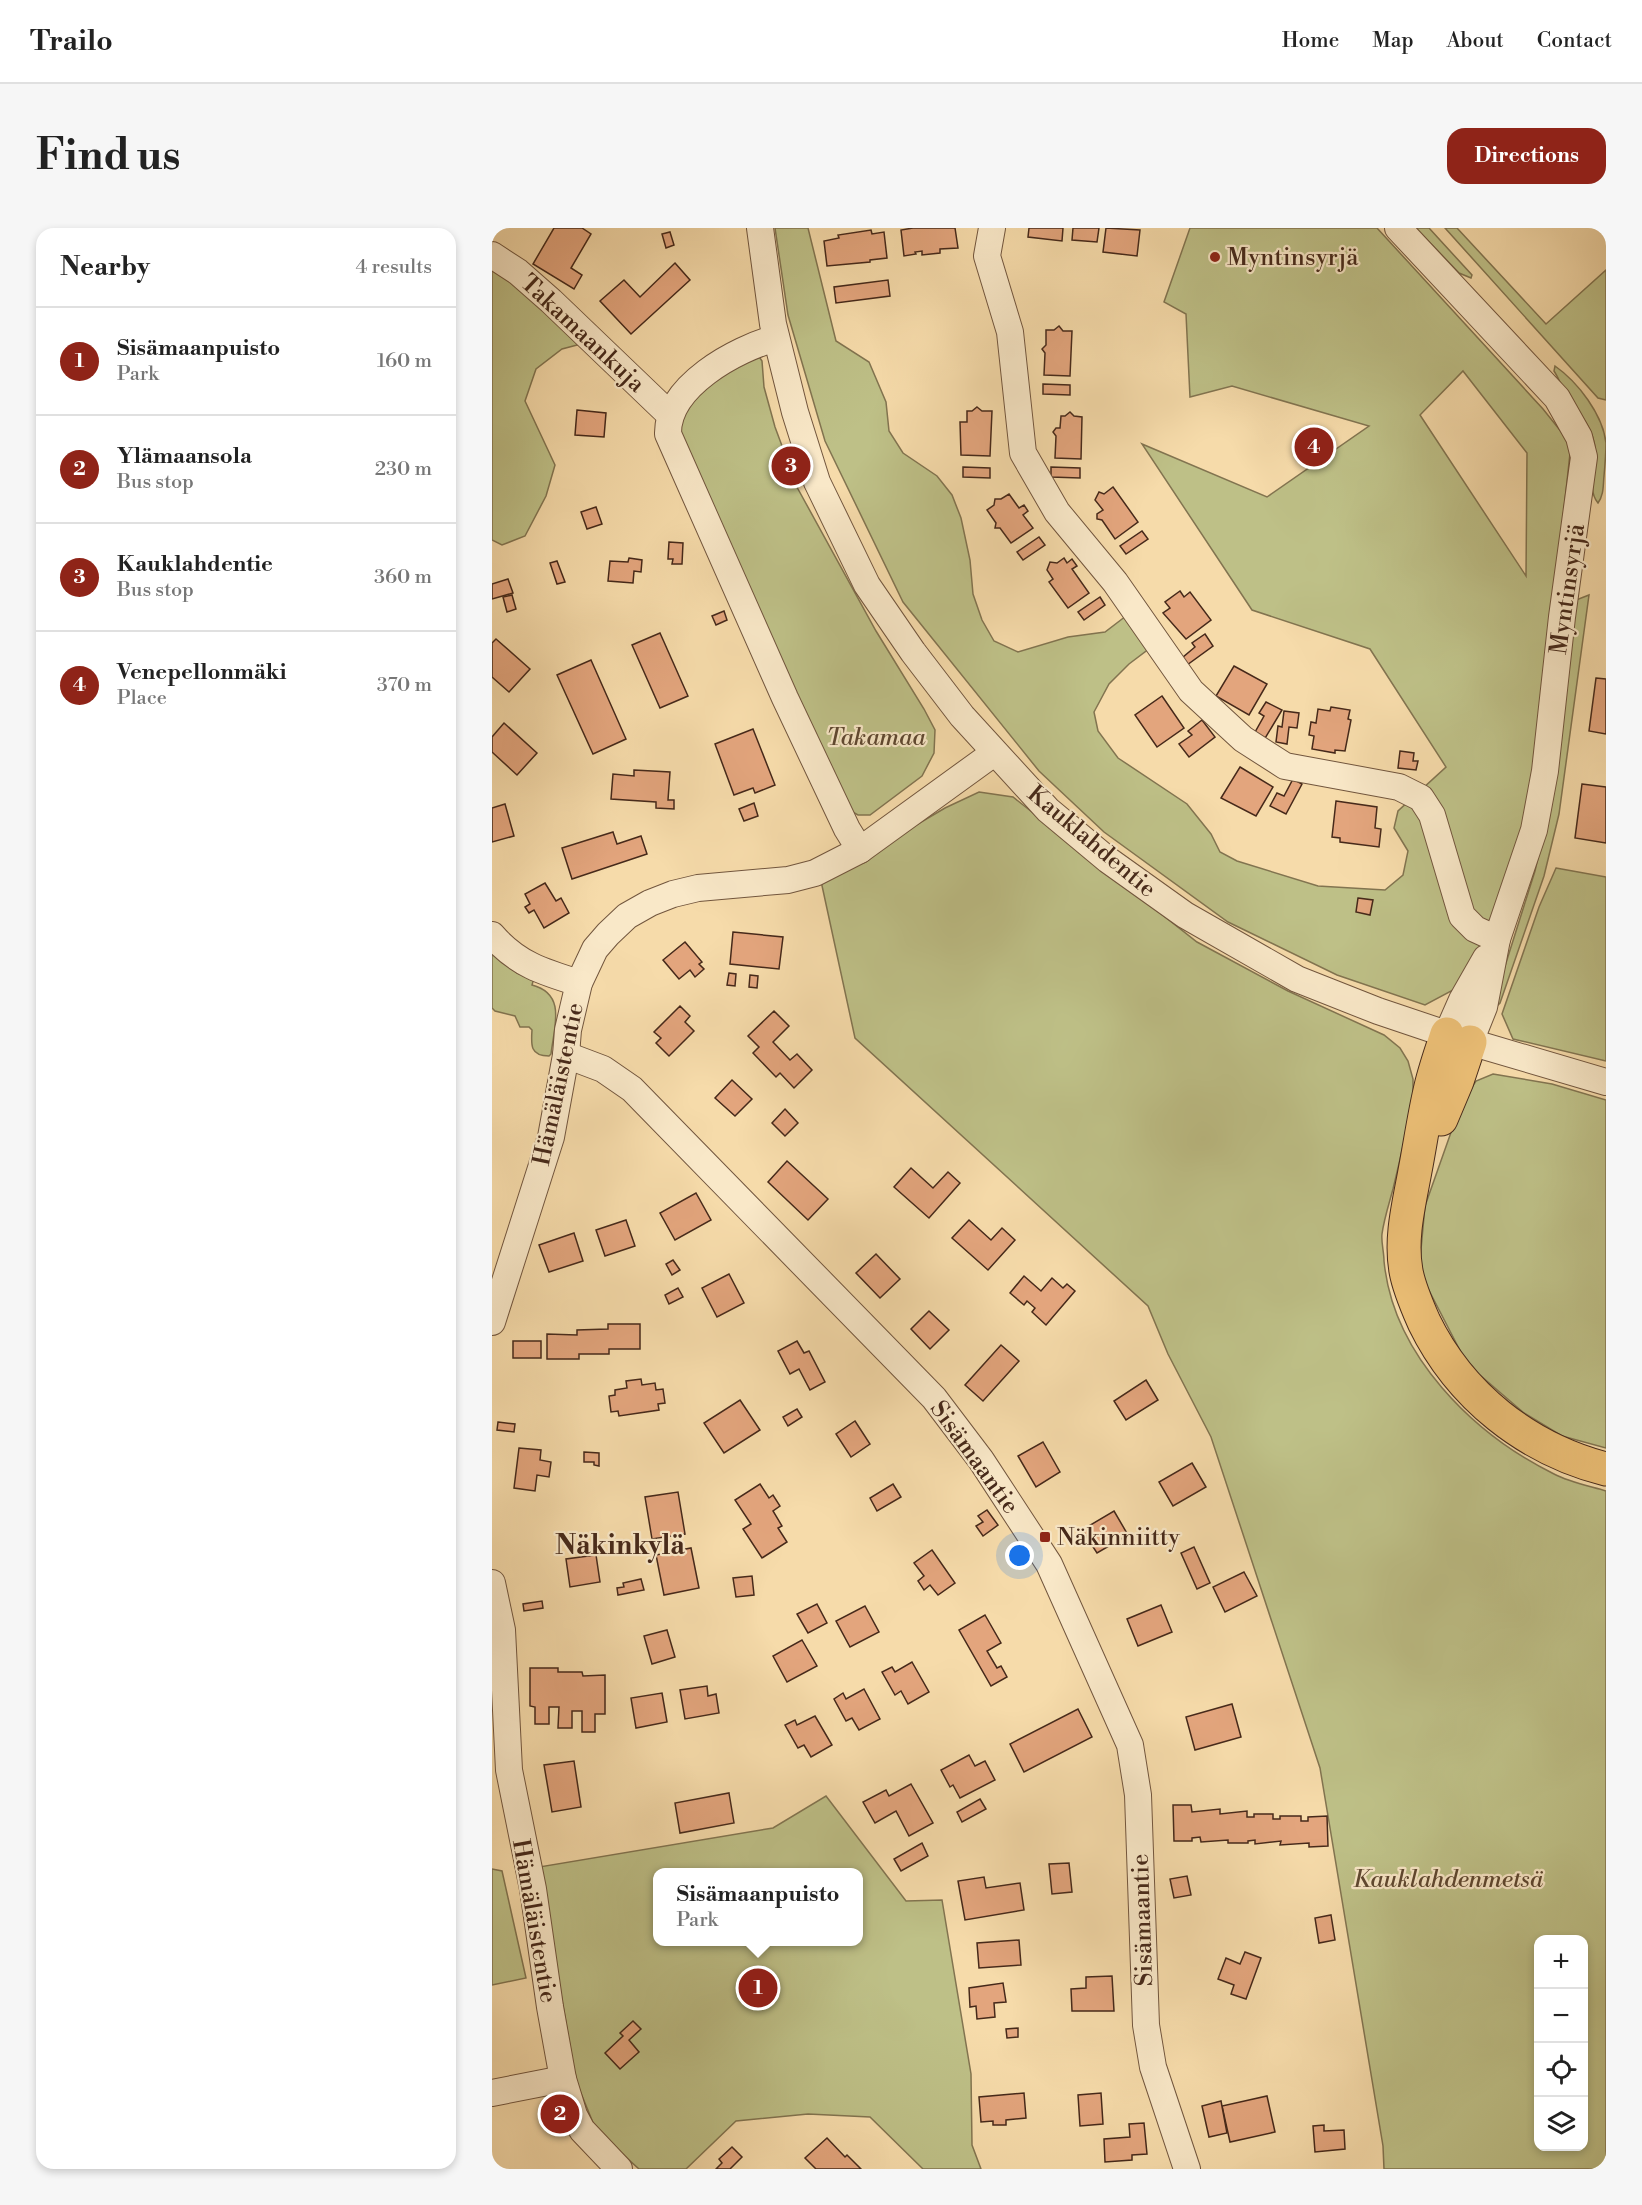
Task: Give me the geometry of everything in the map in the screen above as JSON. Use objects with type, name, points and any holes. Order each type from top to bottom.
[{"type":"highway","points":[[1458,1038],[1457,1081],[1411,1193],[1406,1222],[1406,1271],[1421,1316],[1447,1363],[1485,1405],[1513,1427],[1544,1446],[1585,1464],[1606,1469]]},
{"type":"street","name":"Kauklahdentie","points":[[760,228],[776,338],[795,412],[817,482],[867,585],[913,652],[962,716],[1048,810],[1108,860],[1185,915],[1297,979],[1378,1011],[1458,1038],[1606,1082]]},
{"type":"street","points":[[992,228],[987,256],[1010,332],[1023,453],[1057,512],[1115,582],[1191,691],[1243,739],[1285,766],[1399,787],[1421,798],[1432,815],[1462,916],[1475,929],[1497,939]]},
{"type":"street","name":"Myntinsyrjä","points":[[1398,228],[1557,398],[1579,437],[1584,457],[1562,617],[1545,771],[1534,830],[1497,939],[1484,1007],[1458,1038]]},
{"type":"street","name":"Takamaankuja","points":[[492,255],[518,272],[670,415]]},
{"type":"street","points":[[776,338],[755,344],[706,373],[680,397],[670,415],[668,434],[785,698],[847,829],[860,850]]},
{"type":"street","name":"Hämäläistentie","points":[[492,1322],[551,1137],[566,1055],[568,1030],[579,983],[595,949],[608,934],[627,916],[650,903],[673,894],[698,888],[788,880],[815,873],[860,850],[994,753]]},
{"type":"street","points":[[492,935],[503,948],[526,964],[579,983]]},
{"type":"street","name":"Sisämaantie","points":[[566,1055],[603,1069],[632,1089],[934,1398],[981,1460],[1049,1564],[1130,1745],[1138,1795],[1146,2025],[1153,2067],[1187,2169]]},
{"type":"street","name":"Hämäläistentie","points":[[492,1583],[502,1630],[508,1770],[533,1889],[548,1996],[563,2079],[574,2115],[582,2130],[619,2169]]},
{"type":"street","points":[[492,2093],[563,2079]]},
{"type":"green space","points":[[775,228],[808,228],[836,341],[869,362],[886,402],[889,431],[903,453],[937,476],[952,495],[961,518],[970,560],[973,594],[982,620],[994,641],[1018,652],[1068,637],[1105,632],[1126,616],[1150,648],[1129,664],[1109,684],[1094,712],[1098,731],[1118,758],[1187,804],[1211,834],[1220,852],[1237,861],[1318,886],[1385,890],[1403,875],[1408,851],[1394,828],[1398,811],[1446,767],[1370,649],[1252,610],[1142,444],[1267,497],[1369,426],[1232,386],[1190,397],[1186,314],[1164,302],[1190,228],[1377,228],[1543,409],[1571,444],[1537,762],[1513,872],[1477,956],[1455,989],[1425,1005],[1337,975],[1228,922],[1104,832],[1039,771],[903,602],[825,441],[788,315]],"holes":[[[1463,371],[1527,453],[1526,576],[1420,415]]]},
{"type":"green space","points":[[1416,228],[1429,228],[1472,275],[1471,278],[1459,273]]},
{"type":"green space","points":[[1445,228],[1457,228],[1546,324],[1606,270],[1606,400],[1598,398]]},
{"type":"green space","points":[[492,241],[604,338],[562,349],[536,369],[525,401],[555,465],[546,496],[525,536],[502,545],[492,540]]},
{"type":"green space","name":"Takamaa","points":[[758,355],[762,361],[764,387],[775,427],[798,489],[876,631],[935,730],[934,753],[922,776],[870,815],[858,815],[849,810],[675,437],[677,418],[710,380]]},
{"type":"green space","points":[[1555,366],[1588,400],[1604,432],[1606,447],[1603,486],[1598,503],[1593,491],[1594,440],[1588,425],[1554,371]]},
{"type":"green space","points":[[1589,595],[1559,814],[1544,876],[1500,1003],[1497,1006],[1494,1001],[1535,871],[1549,809],[1576,600]]},
{"type":"green space","name":"Kauklahdenmetsä","points":[[979,792],[1013,797],[1197,942],[1288,991],[1384,1035],[1400,1048],[1408,1061],[1413,1079],[1413,1100],[1382,1237],[1391,1296],[1403,1328],[1420,1359],[1442,1388],[1467,1414],[1495,1437],[1554,1474],[1606,1491],[1606,2169],[1384,2169],[1383,2146],[1320,1768],[1211,1437],[1168,1354],[1148,1306],[855,1038],[821,881],[945,808]]},
{"type":"green space","points":[[1556,868],[1606,877],[1606,1061],[1513,1039],[1502,1014],[1539,907]]},
{"type":"green space","points":[[492,949],[517,973],[534,978],[532,985],[543,989],[550,996],[556,1013],[556,1023],[549,1056],[535,1052],[532,1045],[532,1030],[529,1027],[520,1027],[515,1016],[495,1011],[492,1008]]},
{"type":"green space","points":[[1493,1074],[1552,1084],[1606,1100],[1606,1448],[1562,1436],[1524,1413],[1467,1364],[1419,1271],[1425,1206],[1461,1104],[1476,1081]]},
{"type":"green space","points":[[826,1796],[906,1901],[942,1900],[971,2074],[972,2145],[981,2169],[923,2169],[870,2117],[808,2114],[736,2121],[686,2169],[639,2169],[596,2130],[576,2081],[539,1867],[773,1828]]},
{"type":"green space","points":[[492,1869],[502,1871],[526,1978],[492,1985]]},
{"type":"building","points":[[554,228],[582,228],[591,234],[571,268],[582,275],[574,289],[533,264]]},
{"type":"building","points":[[955,228],[958,248],[940,249],[940,253],[922,255],[922,251],[915,252],[916,254],[904,256],[901,230]]},
{"type":"building","points":[[1029,228],[1063,228],[1062,241],[1028,237]]},
{"type":"building","points":[[1073,228],[1099,228],[1097,242],[1072,240]]},
{"type":"building","points":[[1106,228],[1140,230],[1137,256],[1103,252]]},
{"type":"building","points":[[871,230],[872,234],[884,232],[887,258],[827,266],[824,241],[839,238],[838,235]]},
{"type":"building","points":[[670,232],[674,245],[666,248],[662,234]]},
{"type":"building","points":[[675,263],[690,280],[631,334],[600,301],[624,280],[640,297]]},
{"type":"building","points":[[888,280],[890,296],[836,303],[834,287]]},
{"type":"building","points":[[1059,326],[1063,331],[1072,331],[1070,376],[1044,375],[1045,353],[1042,349],[1046,345],[1046,330],[1054,330]]},
{"type":"building","points":[[1043,384],[1070,385],[1070,395],[1043,394]]},
{"type":"building","points":[[977,407],[982,411],[992,411],[990,456],[961,455],[960,422],[967,422],[967,411],[972,411]]},
{"type":"building","points":[[577,410],[606,413],[604,437],[575,435]]},
{"type":"building","points":[[1070,412],[1074,416],[1082,417],[1081,459],[1055,458],[1056,436],[1053,432],[1056,428],[1060,428],[1061,416]]},
{"type":"building","points":[[963,467],[990,468],[990,478],[963,477]]},
{"type":"building","points":[[1051,467],[1080,468],[1080,478],[1051,477]]},
{"type":"building","points":[[1113,487],[1138,522],[1115,539],[1102,520],[1097,519],[1097,514],[1103,510],[1095,500],[1099,492],[1104,494]]},
{"type":"building","points":[[1009,494],[1019,508],[1024,505],[1028,511],[1023,515],[1033,528],[1011,543],[1000,528],[995,528],[996,523],[987,510],[994,505],[995,499],[1001,499]]},
{"type":"building","points":[[596,507],[602,524],[587,529],[581,512]]},
{"type":"building","points":[[1142,531],[1148,539],[1126,554],[1120,546]]},
{"type":"building","points":[[1039,537],[1045,545],[1023,560],[1017,552]]},
{"type":"building","points":[[669,542],[683,543],[682,564],[672,564],[673,559],[668,559]]},
{"type":"building","points":[[629,558],[642,560],[641,572],[634,571],[633,583],[608,581],[610,561],[628,562]]},
{"type":"building","points":[[1064,558],[1067,563],[1072,559],[1077,566],[1072,569],[1089,593],[1068,608],[1049,582],[1053,579],[1047,570],[1050,562],[1057,563]]},
{"type":"building","points":[[557,561],[565,582],[557,584],[550,563]]},
{"type":"building","points":[[508,579],[513,593],[492,599],[492,584]]},
{"type":"building","points":[[1180,591],[1184,597],[1190,592],[1211,620],[1186,639],[1163,613],[1170,608],[1165,602]]},
{"type":"building","points":[[512,595],[516,609],[507,612],[503,597]]},
{"type":"building","points":[[1100,597],[1105,605],[1084,620],[1078,612]]},
{"type":"building","points":[[724,611],[727,620],[716,625],[712,616]]},
{"type":"building","points":[[660,633],[688,696],[660,708],[632,645]]},
{"type":"building","points":[[1205,634],[1213,646],[1187,665],[1182,658],[1195,647],[1192,643]]},
{"type":"building","points":[[496,639],[530,669],[509,692],[492,677],[492,643]]},
{"type":"building","points":[[591,660],[626,739],[593,754],[557,675]]},
{"type":"building","points":[[1234,666],[1267,684],[1249,715],[1216,696]]},
{"type":"building","points":[[1596,678],[1606,679],[1606,734],[1589,731]]},
{"type":"building","points":[[1162,696],[1184,728],[1157,747],[1135,715]]},
{"type":"building","points":[[1266,702],[1282,710],[1264,740],[1254,734],[1264,716],[1259,713]]},
{"type":"building","points":[[1331,707],[1350,710],[1348,719],[1351,720],[1345,751],[1335,750],[1335,753],[1312,749],[1314,736],[1309,735],[1311,722],[1316,723],[1318,709],[1330,711]]},
{"type":"building","points":[[1284,711],[1299,713],[1297,728],[1289,727],[1287,744],[1276,742],[1278,726],[1282,727]]},
{"type":"building","points":[[1202,720],[1215,737],[1189,757],[1179,744],[1192,735],[1188,731]]},
{"type":"building","points":[[504,723],[537,753],[517,775],[492,752],[492,737]]},
{"type":"building","points":[[753,729],[775,785],[755,793],[753,788],[734,795],[715,744]]},
{"type":"building","points":[[1400,751],[1414,753],[1413,761],[1418,761],[1416,770],[1398,768]]},
{"type":"building","points":[[1240,767],[1273,787],[1256,816],[1221,798]]},
{"type":"building","points":[[634,770],[670,772],[668,800],[674,800],[674,809],[656,808],[656,802],[611,799],[613,774],[634,776]]},
{"type":"building","points":[[1293,779],[1302,784],[1286,814],[1270,806],[1277,793],[1284,796]]},
{"type":"building","points":[[1582,784],[1606,787],[1606,843],[1575,838]]},
{"type":"building","points":[[1336,801],[1377,807],[1375,828],[1381,829],[1379,847],[1340,842],[1340,838],[1332,837]]},
{"type":"building","points":[[754,803],[758,816],[744,821],[739,809]]},
{"type":"building","points":[[505,804],[514,836],[492,842],[492,808]]},
{"type":"building","points":[[613,832],[617,844],[641,836],[647,854],[572,879],[562,848]]},
{"type":"building","points":[[545,883],[556,901],[561,898],[569,913],[544,928],[534,910],[529,913],[525,907],[530,904],[525,894]]},
{"type":"building","points":[[1358,898],[1373,900],[1370,915],[1356,912]]},
{"type":"building","points":[[733,932],[783,937],[779,969],[730,964]]},
{"type":"building","points":[[685,942],[702,962],[699,964],[704,969],[695,977],[690,970],[679,979],[663,960]]},
{"type":"building","points":[[729,973],[736,974],[735,986],[727,985]]},
{"type":"building","points":[[750,975],[758,976],[757,988],[749,987]]},
{"type":"building","points":[[680,1006],[690,1016],[685,1022],[694,1031],[669,1056],[656,1043],[661,1038],[654,1032]]},
{"type":"building","points":[[774,1011],[789,1026],[773,1042],[790,1060],[797,1054],[812,1070],[794,1088],[780,1073],[776,1077],[753,1053],[759,1047],[748,1036]]},
{"type":"building","points":[[732,1080],[752,1099],[735,1116],[715,1098]]},
{"type":"building","points":[[785,1109],[798,1123],[785,1136],[772,1123]]},
{"type":"building","points":[[787,1161],[828,1199],[808,1220],[768,1182]]},
{"type":"building","points":[[911,1168],[933,1188],[948,1172],[960,1183],[929,1218],[894,1187]]},
{"type":"building","points":[[696,1193],[711,1220],[675,1240],[660,1213]]},
{"type":"building","points":[[626,1220],[635,1246],[605,1256],[596,1230]]},
{"type":"building","points":[[969,1220],[991,1240],[1002,1228],[1015,1240],[988,1270],[952,1238]]},
{"type":"building","points":[[574,1233],[583,1261],[549,1272],[539,1245]]},
{"type":"building","points":[[876,1254],[900,1279],[880,1298],[856,1273]]},
{"type":"building","points":[[673,1260],[680,1270],[672,1275],[666,1264]]},
{"type":"building","points":[[729,1274],[744,1303],[717,1317],[702,1288]]},
{"type":"building","points":[[1024,1276],[1041,1291],[1052,1278],[1063,1288],[1067,1284],[1075,1291],[1046,1325],[1032,1312],[1035,1308],[1027,1301],[1024,1305],[1010,1293]]},
{"type":"building","points":[[678,1288],[683,1297],[669,1304],[665,1295]]},
{"type":"building","points":[[929,1311],[949,1330],[930,1349],[911,1329]]},
{"type":"building","points":[[608,1324],[640,1324],[640,1349],[609,1349],[609,1354],[579,1354],[579,1359],[547,1359],[547,1334],[577,1335],[577,1330],[608,1329]]},
{"type":"building","points":[[513,1341],[541,1341],[541,1358],[513,1358]]},
{"type":"building","points":[[797,1341],[804,1353],[809,1351],[825,1382],[810,1390],[799,1369],[790,1374],[778,1351]]},
{"type":"building","points":[[1001,1345],[1019,1361],[983,1401],[965,1385]]},
{"type":"building","points":[[641,1379],[642,1385],[655,1383],[656,1390],[663,1389],[665,1403],[658,1404],[659,1410],[619,1416],[618,1411],[611,1412],[609,1396],[615,1395],[615,1390],[627,1388],[626,1381]]},
{"type":"building","points":[[1146,1380],[1158,1400],[1126,1420],[1114,1401]]},
{"type":"building","points":[[740,1400],[760,1430],[724,1453],[704,1423]]},
{"type":"building","points":[[797,1409],[802,1417],[788,1426],[783,1417]]},
{"type":"building","points":[[855,1421],[870,1444],[851,1457],[836,1434]]},
{"type":"building","points":[[498,1422],[515,1424],[514,1432],[497,1430]]},
{"type":"building","points":[[1043,1442],[1060,1472],[1036,1487],[1018,1456]]},
{"type":"building","points":[[519,1448],[541,1450],[540,1460],[551,1462],[549,1477],[537,1475],[535,1491],[514,1488]]},
{"type":"building","points":[[584,1452],[599,1453],[599,1466],[594,1465],[594,1462],[584,1462]]},
{"type":"building","points":[[1192,1463],[1206,1487],[1173,1506],[1159,1482]]},
{"type":"building","points":[[760,1484],[769,1498],[773,1495],[780,1506],[773,1511],[782,1526],[778,1528],[787,1542],[762,1558],[743,1529],[751,1524],[735,1500]]},
{"type":"building","points":[[893,1484],[901,1497],[877,1511],[870,1498]]},
{"type":"building","points":[[678,1492],[685,1534],[652,1539],[645,1497]]},
{"type":"building","points":[[987,1510],[998,1525],[983,1536],[976,1526],[983,1522],[978,1516]]},
{"type":"building","points":[[1114,1511],[1128,1535],[1097,1553],[1082,1530]]},
{"type":"building","points":[[1194,1547],[1210,1583],[1197,1589],[1181,1553]]},
{"type":"building","points":[[691,1548],[699,1588],[664,1595],[656,1555]]},
{"type":"building","points":[[932,1550],[955,1583],[938,1595],[930,1585],[924,1590],[918,1581],[924,1576],[914,1563]]},
{"type":"building","points":[[596,1555],[600,1582],[570,1587],[566,1559]]},
{"type":"building","points":[[1244,1572],[1257,1596],[1225,1612],[1213,1587]]},
{"type":"building","points":[[752,1576],[754,1595],[736,1597],[733,1578]]},
{"type":"building","points":[[641,1579],[644,1590],[618,1595],[617,1588],[624,1587],[623,1583]]},
{"type":"building","points":[[542,1601],[543,1608],[524,1611],[523,1604]]},
{"type":"building","points":[[817,1604],[827,1623],[808,1633],[797,1614]]},
{"type":"building","points":[[1161,1605],[1172,1632],[1138,1646],[1127,1619]]},
{"type":"building","points":[[865,1606],[879,1632],[850,1647],[836,1621]]},
{"type":"building","points":[[985,1615],[1001,1643],[987,1651],[997,1668],[1001,1666],[1007,1677],[991,1686],[959,1630]]},
{"type":"building","points":[[667,1630],[675,1657],[652,1664],[644,1636]]},
{"type":"building","points":[[802,1640],[817,1666],[787,1682],[773,1656]]},
{"type":"building","points":[[912,1662],[929,1692],[908,1704],[901,1691],[895,1695],[882,1672],[892,1667],[895,1672]]},
{"type":"building","points":[[530,1668],[558,1668],[558,1672],[582,1672],[583,1676],[605,1675],[605,1714],[595,1714],[595,1732],[582,1732],[582,1711],[572,1711],[572,1728],[558,1728],[559,1707],[549,1707],[549,1724],[535,1724],[535,1707],[530,1706]]},
{"type":"building","points":[[707,1686],[708,1696],[716,1694],[719,1713],[685,1719],[680,1690]]},
{"type":"building","points":[[864,1689],[880,1719],[859,1730],[852,1718],[846,1721],[834,1699],[843,1693],[846,1699]]},
{"type":"building","points":[[662,1693],[667,1722],[636,1728],[631,1698]]},
{"type":"building","points":[[1232,1704],[1241,1737],[1195,1750],[1186,1717]]},
{"type":"building","points":[[1078,1709],[1092,1737],[1024,1772],[1010,1744]]},
{"type":"building","points":[[815,1716],[832,1745],[811,1757],[804,1745],[798,1748],[785,1725],[795,1720],[797,1725]]},
{"type":"building","points":[[969,1755],[975,1766],[985,1761],[995,1780],[960,1798],[953,1785],[950,1787],[941,1770]]},
{"type":"building","points":[[574,1761],[581,1807],[552,1812],[544,1765]]},
{"type":"building","points":[[911,1784],[933,1823],[909,1836],[896,1811],[875,1823],[863,1802],[886,1790],[889,1796]]},
{"type":"building","points":[[729,1793],[734,1823],[680,1833],[675,1803]]},
{"type":"building","points":[[980,1799],[986,1809],[962,1822],[957,1812]]},
{"type":"building","points":[[1173,1805],[1191,1805],[1192,1812],[1220,1809],[1220,1814],[1247,1811],[1247,1817],[1254,1817],[1254,1814],[1273,1814],[1273,1819],[1280,1819],[1280,1816],[1301,1816],[1301,1821],[1308,1821],[1308,1817],[1327,1816],[1328,1846],[1309,1847],[1309,1843],[1280,1845],[1281,1841],[1255,1844],[1255,1840],[1248,1841],[1248,1843],[1228,1843],[1228,1840],[1201,1842],[1200,1837],[1192,1838],[1192,1841],[1174,1841]]},
{"type":"building","points":[[922,1843],[928,1856],[901,1871],[894,1859]]},
{"type":"building","points":[[1069,1863],[1072,1892],[1052,1894],[1049,1864]]},
{"type":"building","points":[[1187,1876],[1191,1895],[1174,1898],[1170,1879]]},
{"type":"building","points":[[984,1877],[986,1888],[1020,1883],[1024,1910],[965,1920],[958,1881]]},
{"type":"building","points":[[1331,1915],[1335,1940],[1319,1943],[1315,1918]]},
{"type":"building","points":[[1019,1940],[1021,1965],[979,1968],[977,1943]]},
{"type":"building","points":[[1245,1952],[1261,1958],[1246,1999],[1231,1994],[1234,1985],[1218,1979],[1226,1958],[1240,1964]]},
{"type":"building","points":[[1112,1976],[1114,2011],[1072,2011],[1071,1989],[1086,1988],[1086,1977]]},
{"type":"building","points":[[1003,1983],[1006,2002],[994,2003],[995,2017],[977,2019],[976,2006],[970,2007],[969,1988]]},
{"type":"building","points":[[633,2021],[641,2029],[629,2040],[639,2052],[620,2069],[605,2053],[623,2036],[620,2033]]},
{"type":"building","points":[[1018,2028],[1018,2037],[1007,2038],[1006,2029]]},
{"type":"building","points":[[1024,2093],[1026,2118],[1006,2120],[1006,2125],[993,2125],[993,2121],[981,2122],[979,2097]]},
{"type":"building","points":[[1101,2093],[1103,2124],[1080,2126],[1078,2095]]},
{"type":"building","points":[[1267,2096],[1275,2132],[1230,2142],[1222,2106]]},
{"type":"building","points":[[1221,2101],[1227,2133],[1209,2137],[1202,2106]]},
{"type":"building","points":[[1144,2123],[1147,2154],[1132,2155],[1132,2160],[1105,2162],[1104,2139],[1130,2137],[1129,2124]]},
{"type":"building","points":[[1324,2125],[1324,2131],[1344,2130],[1345,2149],[1315,2152],[1313,2126]]},
{"type":"building","points":[[827,2138],[845,2157],[847,2155],[861,2169],[816,2169],[805,2158]]},
{"type":"building","points":[[732,2147],[742,2157],[730,2169],[716,2169],[722,2163],[719,2159]]},
{"type":"place","name":"Myntinsyrjä","points":[[1215,257]]},
{"type":"place","name":"Venepellonmäki","points":[[1314,447]]},
{"type":"place","name":"Kauklahdentie","points":[[791,466]]},
{"type":"place","name":"Näkinniitty","points":[[1045,1537]]},
{"type":"place","name":"Sisämaanpuisto","points":[[758,1988]]},
{"type":"place","name":"Ylämaansola","points":[[560,2114]]},
{"type":"district","name":"Näkinkylä","points":[[620,1545]]}]
